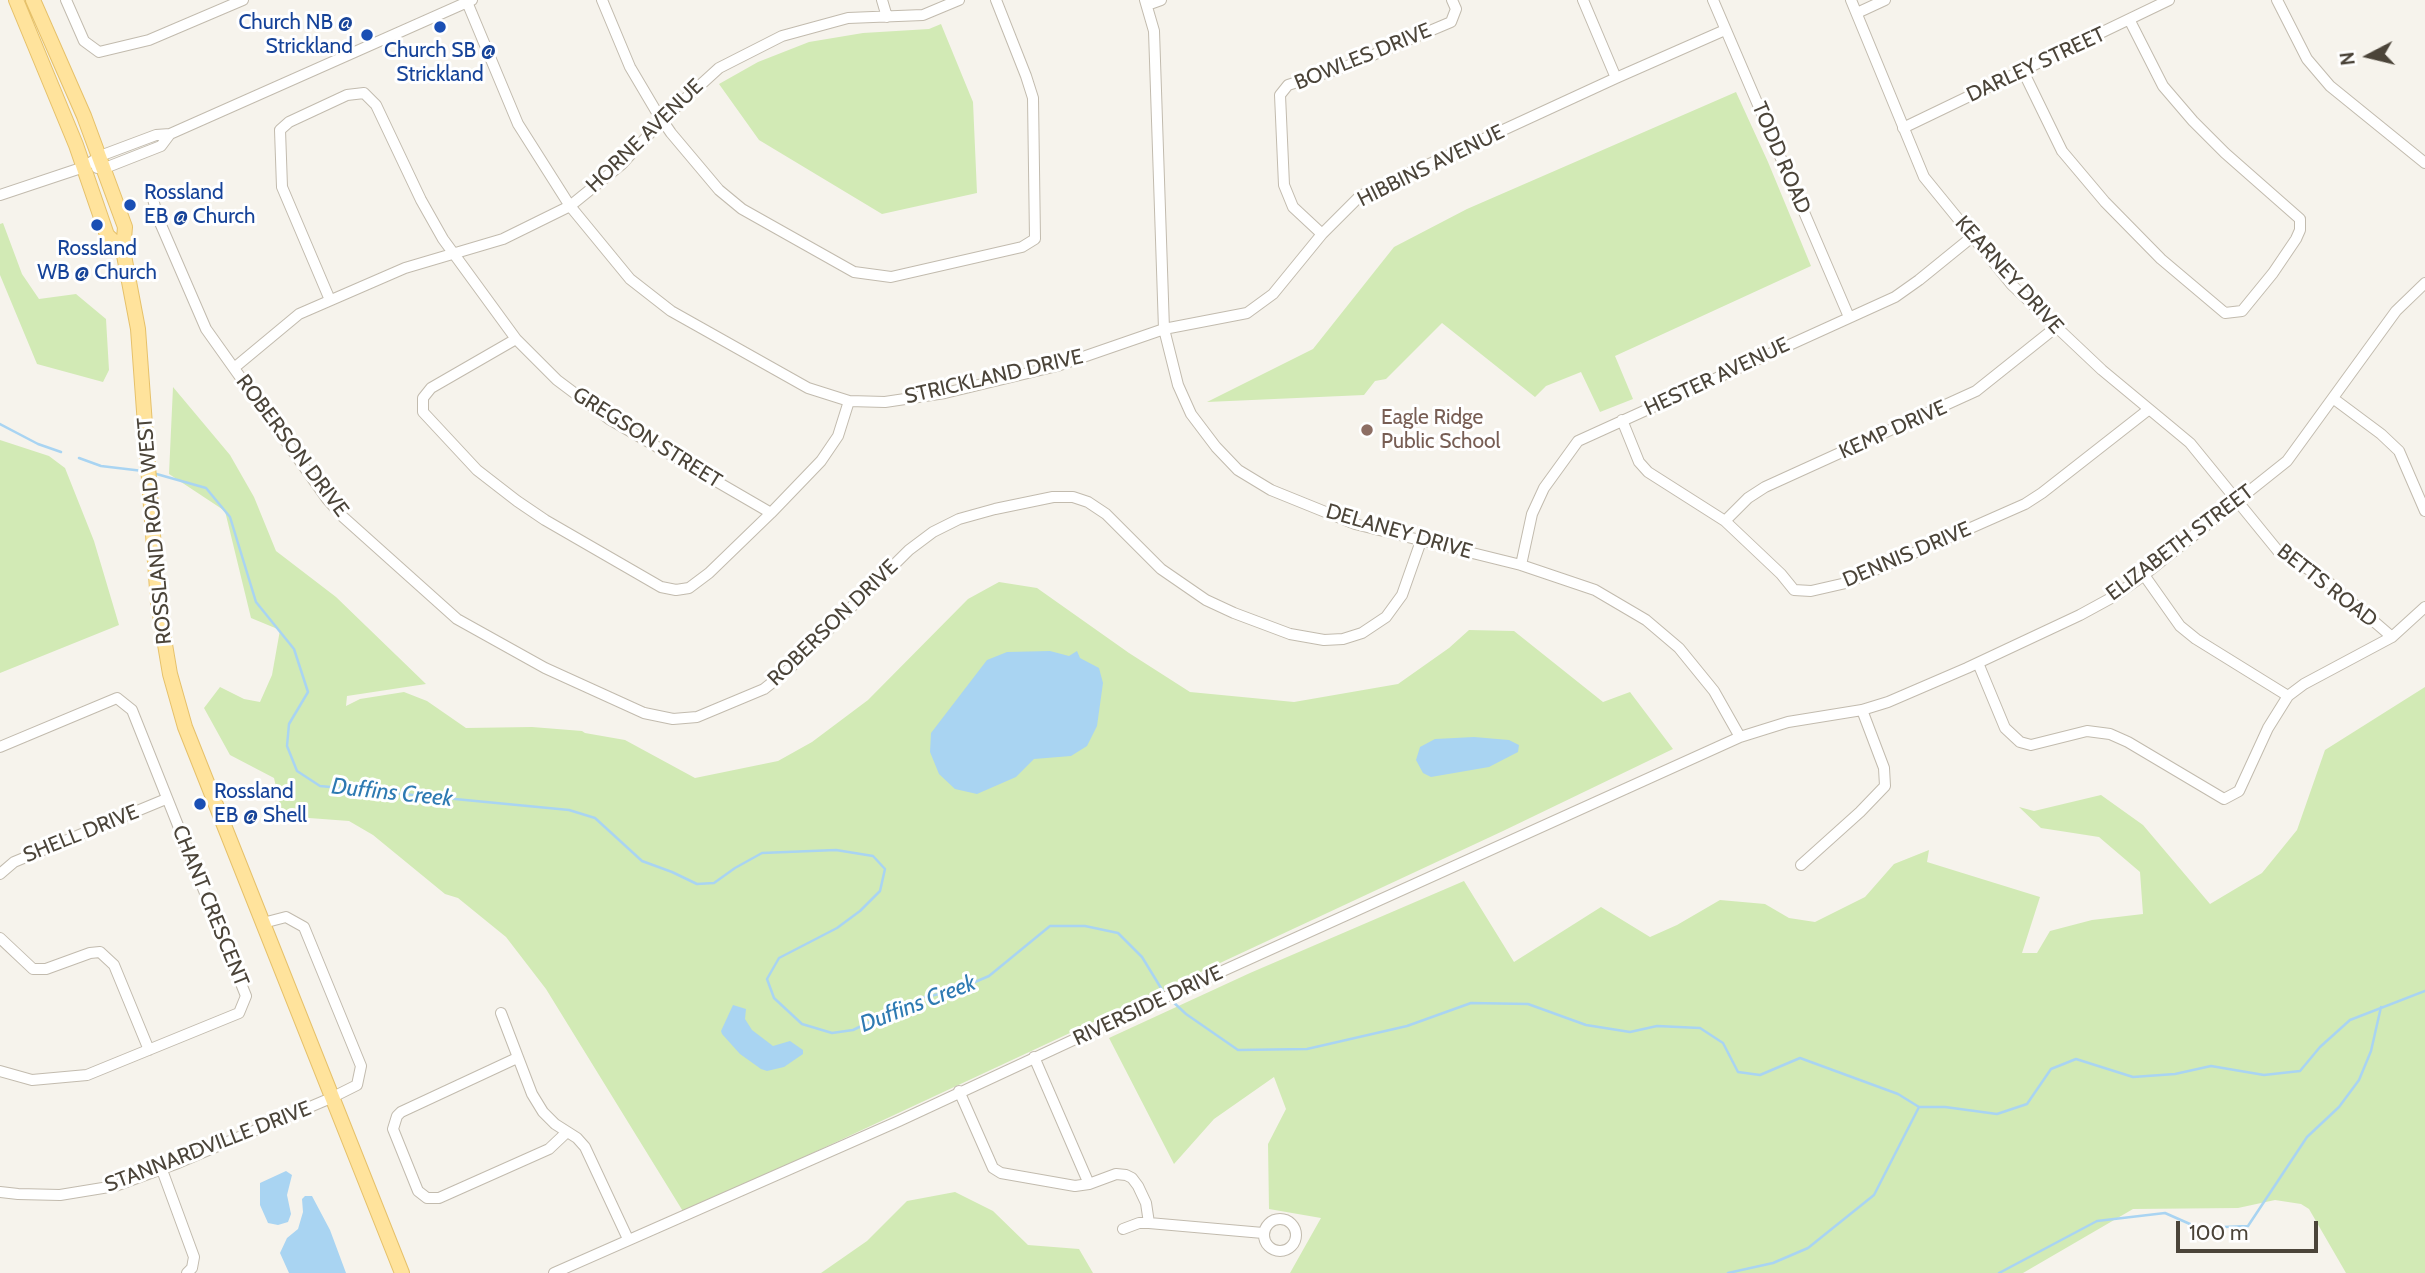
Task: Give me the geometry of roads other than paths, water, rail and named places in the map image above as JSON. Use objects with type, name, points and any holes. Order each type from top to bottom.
[{"type":"main road","name":"ROSSLAND ROAD WEST","points":[[18,0],[125,227],[122,250],[138,329],[158,603],[173,688],[185,727],[402,1273]]},
{"type":"main road","name":"ROSSLAND ROAD WEST","points":[[33,0],[96,163],[107,235],[122,250]]},
{"type":"street","points":[[66,0],[84,41],[99,52],[149,40],[243,0]]},
{"type":"street","points":[[602,0],[630,67],[662,120],[707,178],[742,209],[854,272],[891,277],[1022,247],[1035,239],[1037,224],[1033,98],[1027,76],[996,0]]},
{"type":"street","points":[[882,0],[887,17]]},
{"type":"street","name":"HORNE AVENUE","points":[[234,368],[299,314],[405,268],[503,239],[570,206],[622,164],[662,120],[719,68],[782,36],[848,18],[923,15],[959,0]]},
{"type":"street","points":[[1146,2],[1161,0]]},
{"type":"street","name":"BOWLES DRIVE","points":[[1322,234],[1293,207],[1284,185],[1280,95],[1288,85],[1347,66],[1451,22],[1456,9],[1452,0]]},
{"type":"street","points":[[1583,0],[1615,78]]},
{"type":"street","name":"TODD ROAD","points":[[1713,0],[1849,317]]},
{"type":"street","name":"KEARNEY DRIVE","points":[[1852,0],[1924,177],[2012,285],[2148,410],[2190,443],[2237,500]]},
{"type":"street","points":[[1857,13],[1885,0]]},
{"type":"street","name":"DARLEY STREET","points":[[1903,128],[2169,0]]},
{"type":"street","points":[[2277,0],[2308,59],[2330,86],[2425,163]]},
{"type":"street","points":[[0,195],[96,163],[156,135],[170,134],[469,1]]},
{"type":"street","name":"STRICKLAND DRIVE","points":[[469,1],[519,124],[570,206],[630,279],[671,311],[808,388],[849,401],[916,399],[1057,366],[1164,329]]},
{"type":"street","name":"DELANEY DRIVE","points":[[1146,2],[1154,31],[1164,329],[1178,385],[1191,414],[1216,447],[1238,470],[1271,490],[1355,524],[1521,565],[1595,590],[1646,620],[1679,648],[1714,691],[1740,737]]},
{"type":"street","points":[[2023,71],[2062,150],[2105,202],[2161,259],[2225,313],[2242,311],[2296,239],[2300,230],[2300,219],[2225,153],[2178,104],[2163,86],[2130,21]]},
{"type":"street","name":"HIBBINS AVENUE","points":[[1164,329],[1234,317],[1260,306],[1289,276],[1322,234],[1360,196],[1725,30]]},
{"type":"street","name":"GREGSON STREET","points":[[330,300],[282,187],[280,131],[289,122],[347,95],[364,93],[376,105],[421,200],[453,254],[516,339],[557,380],[609,419],[771,513]]},
{"type":"street","name":"ROBERSON DRIVE","points":[[153,199],[158,218],[206,330],[342,516],[457,619],[585,688],[645,713],[673,719],[697,717],[764,689],[788,670],[909,550],[933,532],[959,519],[995,509],[1053,497],[1073,497],[1088,502],[1106,514],[1161,569],[1206,600],[1290,634],[1324,640],[1343,639],[1362,632],[1386,617],[1402,595],[1421,541]]},
{"type":"street","name":"HESTER AVENUE","points":[[1521,565],[1532,514],[1544,488],[1578,441],[1895,296],[1972,237]]},
{"type":"street","name":"ELIZABETH STREET","points":[[1740,737],[1788,722],[1861,710],[1888,702],[1978,663],[2113,597],[2287,461],[2396,311],[2425,283]]},
{"type":"street","name":"KEMP DRIVE","points":[[1725,521],[1748,498],[1765,487],[1976,391],[2056,328]]},
{"type":"street","points":[[516,339],[431,388],[423,398],[423,412],[477,470],[517,501],[661,587],[676,590],[689,588],[709,573],[821,461],[838,436],[849,401]]},
{"type":"street","points":[[2334,399],[2399,451],[2425,511]]},
{"type":"street","name":"DENNIS DRIVE","points":[[1622,421],[1639,462],[1648,472],[1725,521],[1781,574],[1794,590],[1811,591],[1846,583],[2025,504],[2042,494],[2148,410]]},
{"type":"street","name":"BETTS ROAD","points":[[2237,500],[2278,551],[2326,580],[2392,637]]},
{"type":"street","points":[[2144,575],[2180,626],[2196,639],[2288,696]]},
{"type":"street","points":[[1978,663],[2005,728],[2020,742],[2031,745],[2087,732],[2110,734],[2224,799],[2239,791],[2268,728],[2288,696],[2304,684],[2392,637],[2425,607]]},
{"type":"street","name":"CHANT CRESCENT","points":[[0,747],[117,698],[132,710],[246,996],[239,1013],[87,1075],[32,1080],[0,1071]]},
{"type":"street","points":[[1801,864],[1885,786],[1884,768],[1861,710]]},
{"type":"street","name":"RIVERSIDE DRIVE","points":[[554,1273],[899,1121],[959,1091],[1740,737]]},
{"type":"street","name":"SHELL DRIVE","points":[[0,874],[14,862],[166,799]]},
{"type":"street","points":[[263,923],[286,916],[304,927],[361,1066],[357,1085],[331,1098]]},
{"type":"street","points":[[0,938],[33,970],[46,969],[100,952],[114,965],[149,1050]]},
{"type":"street","points":[[501,1013],[532,1094],[543,1112],[585,1147],[628,1240]]},
{"type":"street","points":[[1034,1057],[1089,1184]]},
{"type":"street","points":[[517,1058],[397,1116],[393,1129],[418,1191],[427,1198],[439,1198],[549,1149],[567,1132]]},
{"type":"street","points":[[959,1091],[993,1168],[1000,1173],[1075,1186],[1116,1174],[1132,1178],[1146,1203],[1149,1223]]},
{"type":"street","name":"STANNARDVILLE DRIVE","points":[[0,1192],[39,1195],[88,1192],[116,1186],[162,1170],[331,1098]]},
{"type":"street","points":[[162,1170],[194,1257],[192,1268],[187,1273]]},
{"type":"street","points":[[1123,1229],[1139,1223],[1149,1223],[1263,1233]]},
{"type":"water","points":[[1050,651],[1069,656],[1077,651],[1080,658],[1099,668],[1103,683],[1097,726],[1087,746],[1071,756],[1034,759],[1016,777],[977,794],[955,789],[939,774],[930,752],[931,733],[987,660],[1007,652]]},
{"type":"water","points":[[1474,737],[1509,740],[1519,745],[1518,752],[1489,767],[1431,777],[1423,773],[1416,760],[1420,747],[1435,739]]},
{"type":"water","points":[[733,1005],[746,1009],[745,1019],[752,1030],[773,1046],[790,1041],[803,1050],[803,1054],[784,1067],[767,1071],[761,1069],[740,1054],[722,1034]]},
{"type":"water","points":[[286,1171],[292,1175],[287,1195],[291,1214],[288,1222],[278,1225],[268,1223],[260,1205],[260,1183]]},
{"type":"water","points":[[312,1196],[330,1230],[346,1273],[289,1273],[280,1253],[287,1238],[298,1229],[303,1212],[302,1199]]},
{"type":"waterway","name":"Duffins Creek","points":[[0,424],[38,444],[61,452]]},
{"type":"waterway","name":"Duffins Creek","points":[[79,458],[101,466],[143,471]]},
{"type":"waterway","name":"Duffins Creek","points":[[153,473],[206,488],[230,517],[256,602],[294,649],[308,692],[289,724],[287,746],[297,771],[320,786],[569,810],[595,818],[642,861],[697,884],[714,883],[762,853],[836,850],[873,856],[885,869],[880,891],[860,911],[837,928],[779,958],[767,979],[774,998],[802,1024],[832,1033],[853,1030],[920,998],[954,991],[989,976],[1050,926],[1085,926],[1118,933],[1142,957],[1164,993]]},
{"type":"waterway","name":"Duffins Creek","points":[[1171,1000],[1186,1014],[1238,1050],[1307,1049],[1407,1026],[1471,1003],[1528,1004],[1586,1025],[1630,1032],[1657,1026],[1700,1028],[1723,1043],[1738,1072],[1760,1075],[1800,1058],[1898,1094],[1919,1107],[1945,1107],[1997,1114],[2027,1104],[2051,1069],[2076,1059],[2133,1077],[2175,1074],[2211,1066],[2264,1075],[2300,1071],[2320,1047],[2350,1020],[2425,991]]},
{"type":"waterway","points":[[1999,1273],[2097,1221],[2165,1213],[2199,1228],[2248,1226],[2307,1137],[2339,1107],[2359,1080],[2371,1051],[2381,1007]]},
{"type":"waterway","points":[[1728,1273],[1773,1263],[1808,1248],[1874,1195],[1919,1107]]},
{"type":"place","name":"Church SB @ Strickland","points":[[440,27]]},
{"type":"place","name":"Church NB @ Strickland","points":[[367,35]]},
{"type":"place","name":"Rossland EB @ Church","points":[[130,205]]},
{"type":"place","name":"Rossland WB @ Church","points":[[97,225]]},
{"type":"place","name":"Eagle Ridge Public School","points":[[1367,430]]},
{"type":"place","name":"Rossland EB @ Shell","points":[[200,804]]}]
